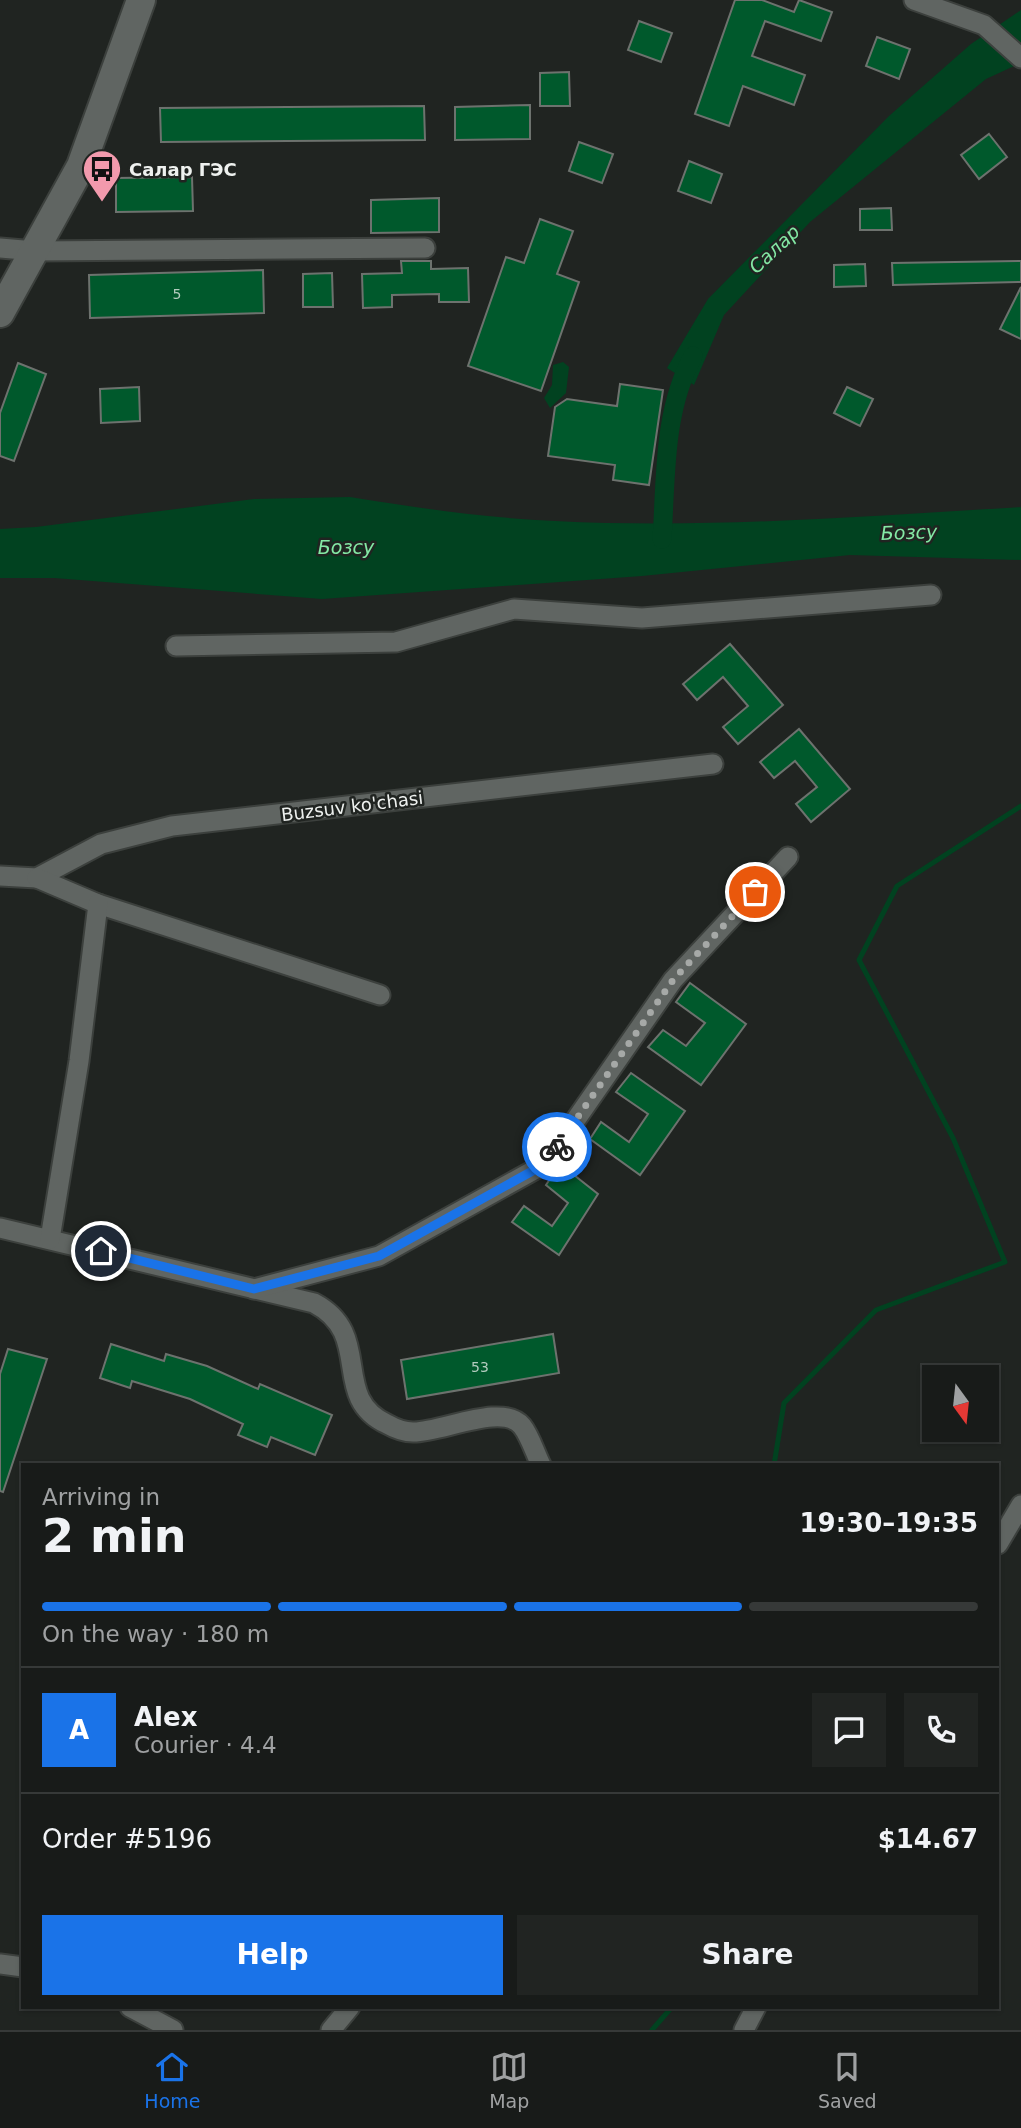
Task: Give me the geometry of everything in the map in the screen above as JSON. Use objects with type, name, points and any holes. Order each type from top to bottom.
[{"type":"main road","points":[[0,313],[81,166],[141,0]]},
{"type":"street","points":[[914,0],[984,25],[1021,58]]},
{"type":"street","points":[[0,248],[34,251],[425,248]]},
{"type":"street","points":[[176,646],[396,642],[513,609],[642,618],[931,595]]},
{"type":"street","name":"Buzsuv ko'chasi","points":[[37,878],[101,844],[172,827],[713,764]]},
{"type":"street","points":[[254,1289],[379,1256],[545,1164],[673,980],[788,857]]},
{"type":"street","points":[[0,876],[37,878],[98,904],[380,995]]},
{"type":"street","points":[[50,1239],[79,1061],[98,904]]},
{"type":"street","points":[[0,1228],[314,1303],[332,1312],[346,1334],[361,1405],[370,1416],[413,1432],[505,1416],[522,1425],[540,1463]]},
{"type":"street","points":[[999,1542],[1021,1505]]},
{"type":"street","points":[[0,1964],[21,1968]]},
{"type":"street","points":[[139,2009],[160,2014],[173,2030]]},
{"type":"street","points":[[331,2030],[348,2009]]},
{"type":"street","points":[[744,2030],[755,2009]]},
{"type":"water","name":"Салар","points":[[1021,10],[1021,63],[986,79],[810,222],[724,315],[694,385],[667,368],[708,299],[889,116],[971,44]]},
{"type":"water","points":[[563,362],[569,367],[566,393],[550,408],[544,398],[552,385],[553,365]]},
{"type":"water","name":"Бозсу","points":[[350,497],[504,518],[613,523],[788,520],[1021,507],[1021,560],[850,555],[642,576],[322,599],[54,578],[0,578],[0,529],[36,527],[254,499]]},
{"type":"building","points":[[735,0],[762,0],[794,12],[799,0],[832,12],[821,41],[765,21],[752,56],[805,75],[794,105],[743,86],[729,126],[695,114]]},
{"type":"building","points":[[639,21],[672,33],[661,62],[628,50]]},
{"type":"building","points":[[877,37],[910,49],[899,79],[866,66]]},
{"type":"building","points":[[569,72],[570,106],[540,106],[540,73]]},
{"type":"building","points":[[530,105],[530,139],[455,140],[455,107]]},
{"type":"building","points":[[424,106],[425,140],[161,142],[160,108]]},
{"type":"building","points":[[989,134],[1007,157],[979,179],[961,155]]},
{"type":"building","points":[[579,142],[613,154],[602,183],[569,171]]},
{"type":"building","points":[[689,161],[722,174],[711,203],[678,191]]},
{"type":"building","points":[[192,177],[193,211],[116,212],[116,178]]},
{"type":"building","points":[[439,198],[439,232],[371,233],[371,200]]},
{"type":"building","points":[[891,208],[892,230],[860,230],[860,209]]},
{"type":"building","points":[[540,219],[573,231],[557,274],[579,282],[541,391],[468,366],[506,257],[524,263]]},
{"type":"building","points":[[401,261],[431,261],[431,269],[468,268],[469,302],[439,302],[439,294],[392,295],[392,307],[363,308],[362,274],[402,273]]},
{"type":"building","points":[[1021,261],[1021,282],[893,285],[892,263]]},
{"type":"building","points":[[865,264],[866,286],[834,287],[834,265]]},
{"type":"building","points":[[263,270],[264,313],[90,318],[89,275]]},
{"type":"building","points":[[332,273],[333,307],[303,307],[303,274]]},
{"type":"building","points":[[1021,287],[1021,339],[1000,329]]},
{"type":"building","points":[[18,363],[46,374],[14,461],[0,456],[0,413]]},
{"type":"building","points":[[620,384],[663,390],[649,485],[613,480],[615,465],[548,456],[555,407],[567,399],[617,406]]},
{"type":"building","points":[[139,387],[140,421],[101,423],[100,389]]},
{"type":"building","points":[[847,387],[873,399],[860,426],[834,413]]},
{"type":"building","points":[[730,644],[783,705],[738,744],[723,727],[748,706],[723,677],[697,700],[683,684]]},
{"type":"building","points":[[799,729],[850,789],[811,822],[796,804],[817,787],[795,761],[774,778],[760,762]]},
{"type":"building","points":[[690,983],[746,1024],[701,1085],[648,1047],[663,1030],[686,1046],[705,1023],[676,1002]]},
{"type":"building","points":[[631,1073],[685,1111],[640,1175],[590,1139],[601,1122],[629,1142],[648,1114],[616,1092]]},
{"type":"building","points":[[560,1164],[598,1194],[559,1255],[512,1222],[524,1206],[552,1226],[568,1203],[546,1185]]},
{"type":"building","points":[[553,1334],[559,1373],[407,1399],[401,1360]]},
{"type":"building","points":[[111,1344],[164,1361],[166,1354],[207,1366],[258,1389],[260,1384],[332,1415],[315,1455],[271,1437],[267,1447],[238,1435],[243,1424],[190,1399],[132,1381],[130,1388],[100,1378]]},
{"type":"building","points":[[8,1349],[47,1359],[3,1492],[0,1491],[0,1374]]},
{"type":"waterway","name":"Салар","points":[[662,539],[671,422],[683,377],[693,356]]},
{"type":"waterway","points":[[774,1463],[784,1403],[876,1310],[1005,1262],[953,1138],[859,960],[897,886],[1021,806]]},
{"type":"waterway","points":[[652,2030],[670,2009]]},
{"type":"way so far","points":[[557,1147],[673,980],[755,892]]},
{"type":"place","name":"Салар ГЭС","points":[[102,203]]},
{"type":"route","points":[[101,1251],[254,1289],[379,1256],[545,1164],[557,1147]]}]
